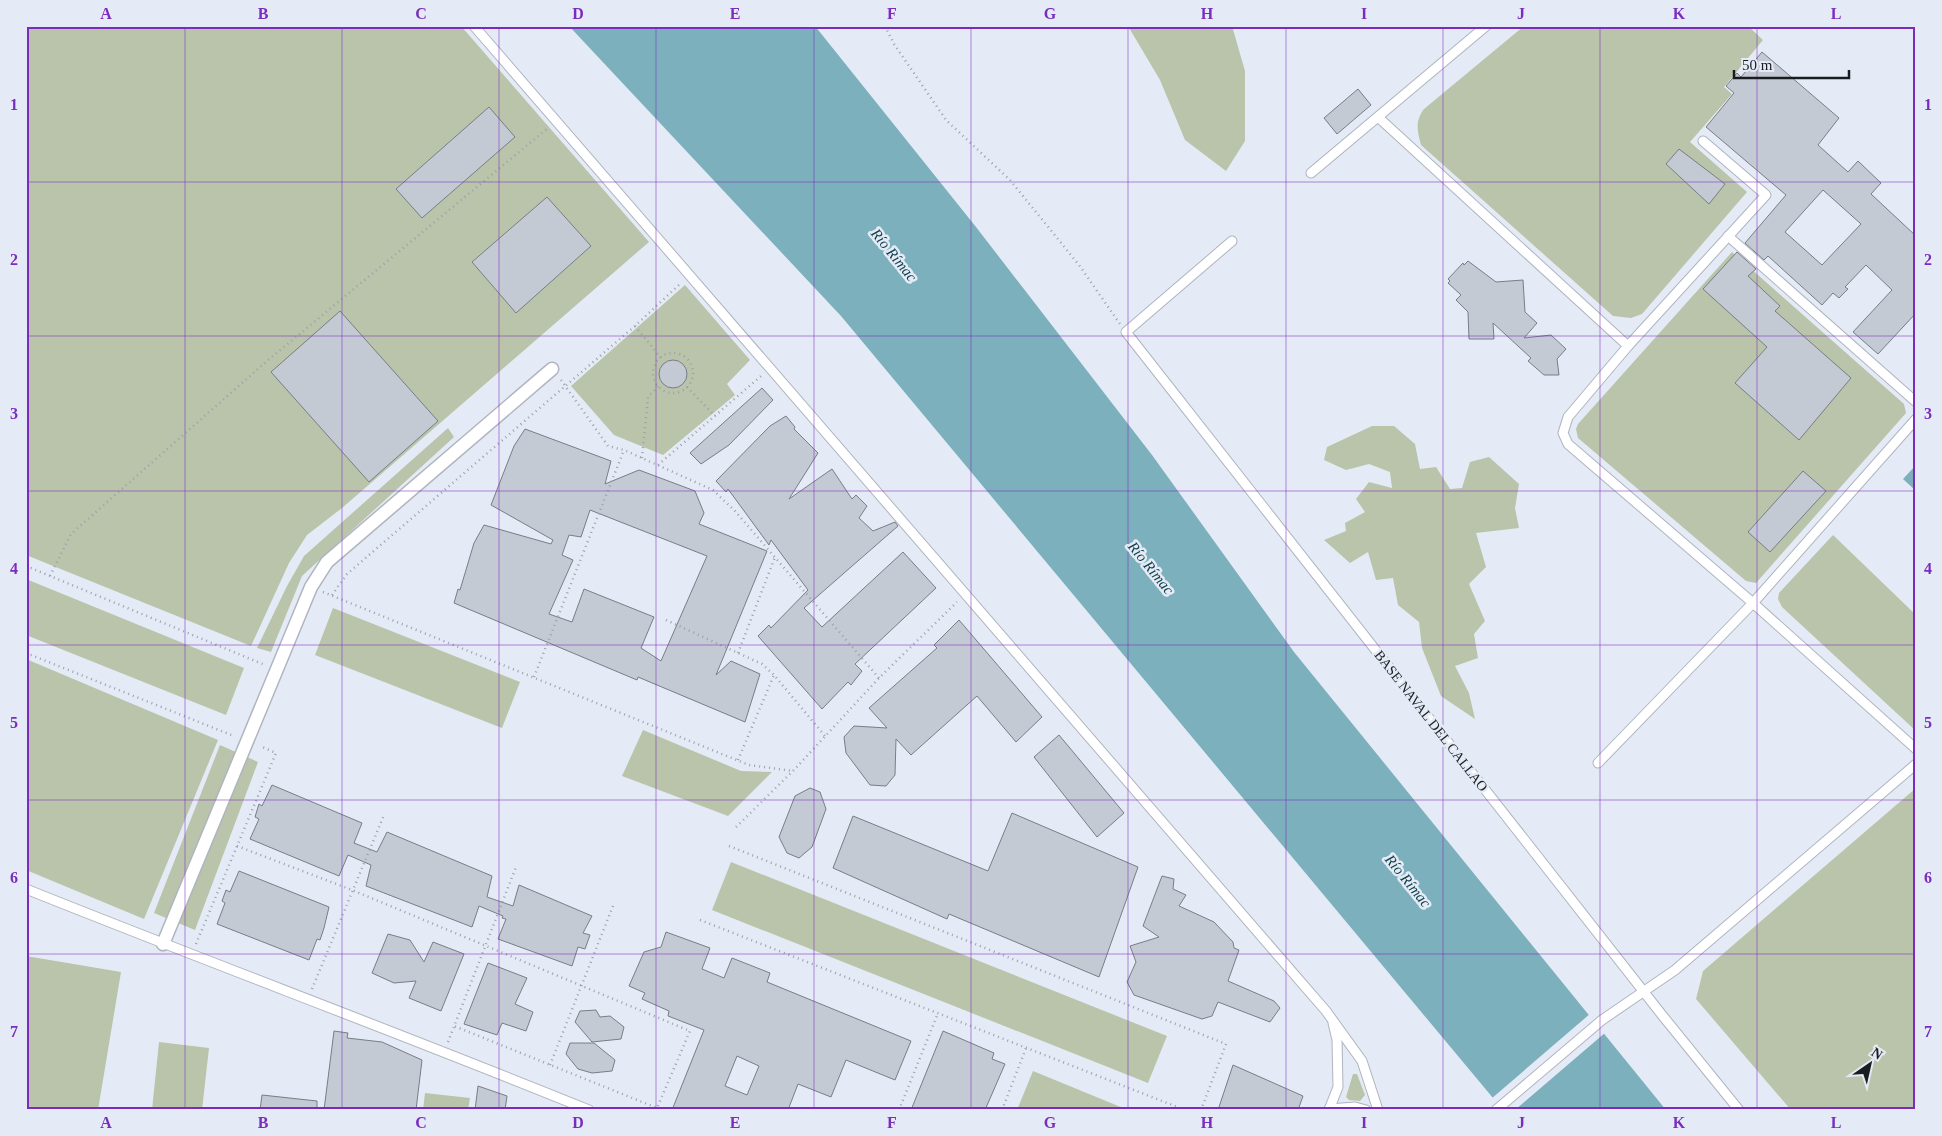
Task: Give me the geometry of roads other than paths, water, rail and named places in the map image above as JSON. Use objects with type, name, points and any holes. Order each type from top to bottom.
[{"type":"street","points":[[162,944],[311,587],[327,562],[552,369]]},
{"type":"lane","points":[[474,26],[1331,1018],[1362,1061],[1378,1110]]},
{"type":"lane","points":[[1311,173],[1379,118],[1486,26]]},
{"type":"lane","points":[[1379,118],[1628,346]]},
{"type":"lane","points":[[1703,141],[1766,195],[1628,346],[1568,417],[1563,433],[1568,444],[1753,603],[1916,749]]},
{"type":"lane","points":[[1728,236],[1916,402]]},
{"type":"lane","name":"BASE NAVAL DEL CALLAO","points":[[1232,241],[1126,332],[1644,993],[1739,1110]]},
{"type":"lane","points":[[1598,763],[1753,603],[1916,419]]},
{"type":"lane","points":[[1496,1110],[1602,1020],[1644,993],[1682,964],[1916,764]]},
{"type":"lane","points":[[26,889],[162,944],[444,1051],[589,1110]]},
{"type":"lane","points":[[1331,1018],[1337,1040],[1338,1087],[1329,1109],[1355,1107],[1366,1110]]},
{"type":"water","name":"Río Rímac","points":[[569,26],[815,26],[976,227],[1152,455],[1294,652],[1666,1110],[1503,1110],[841,316]]},
{"type":"water","points":[[1916,465],[1916,491],[1903,479]]}]
